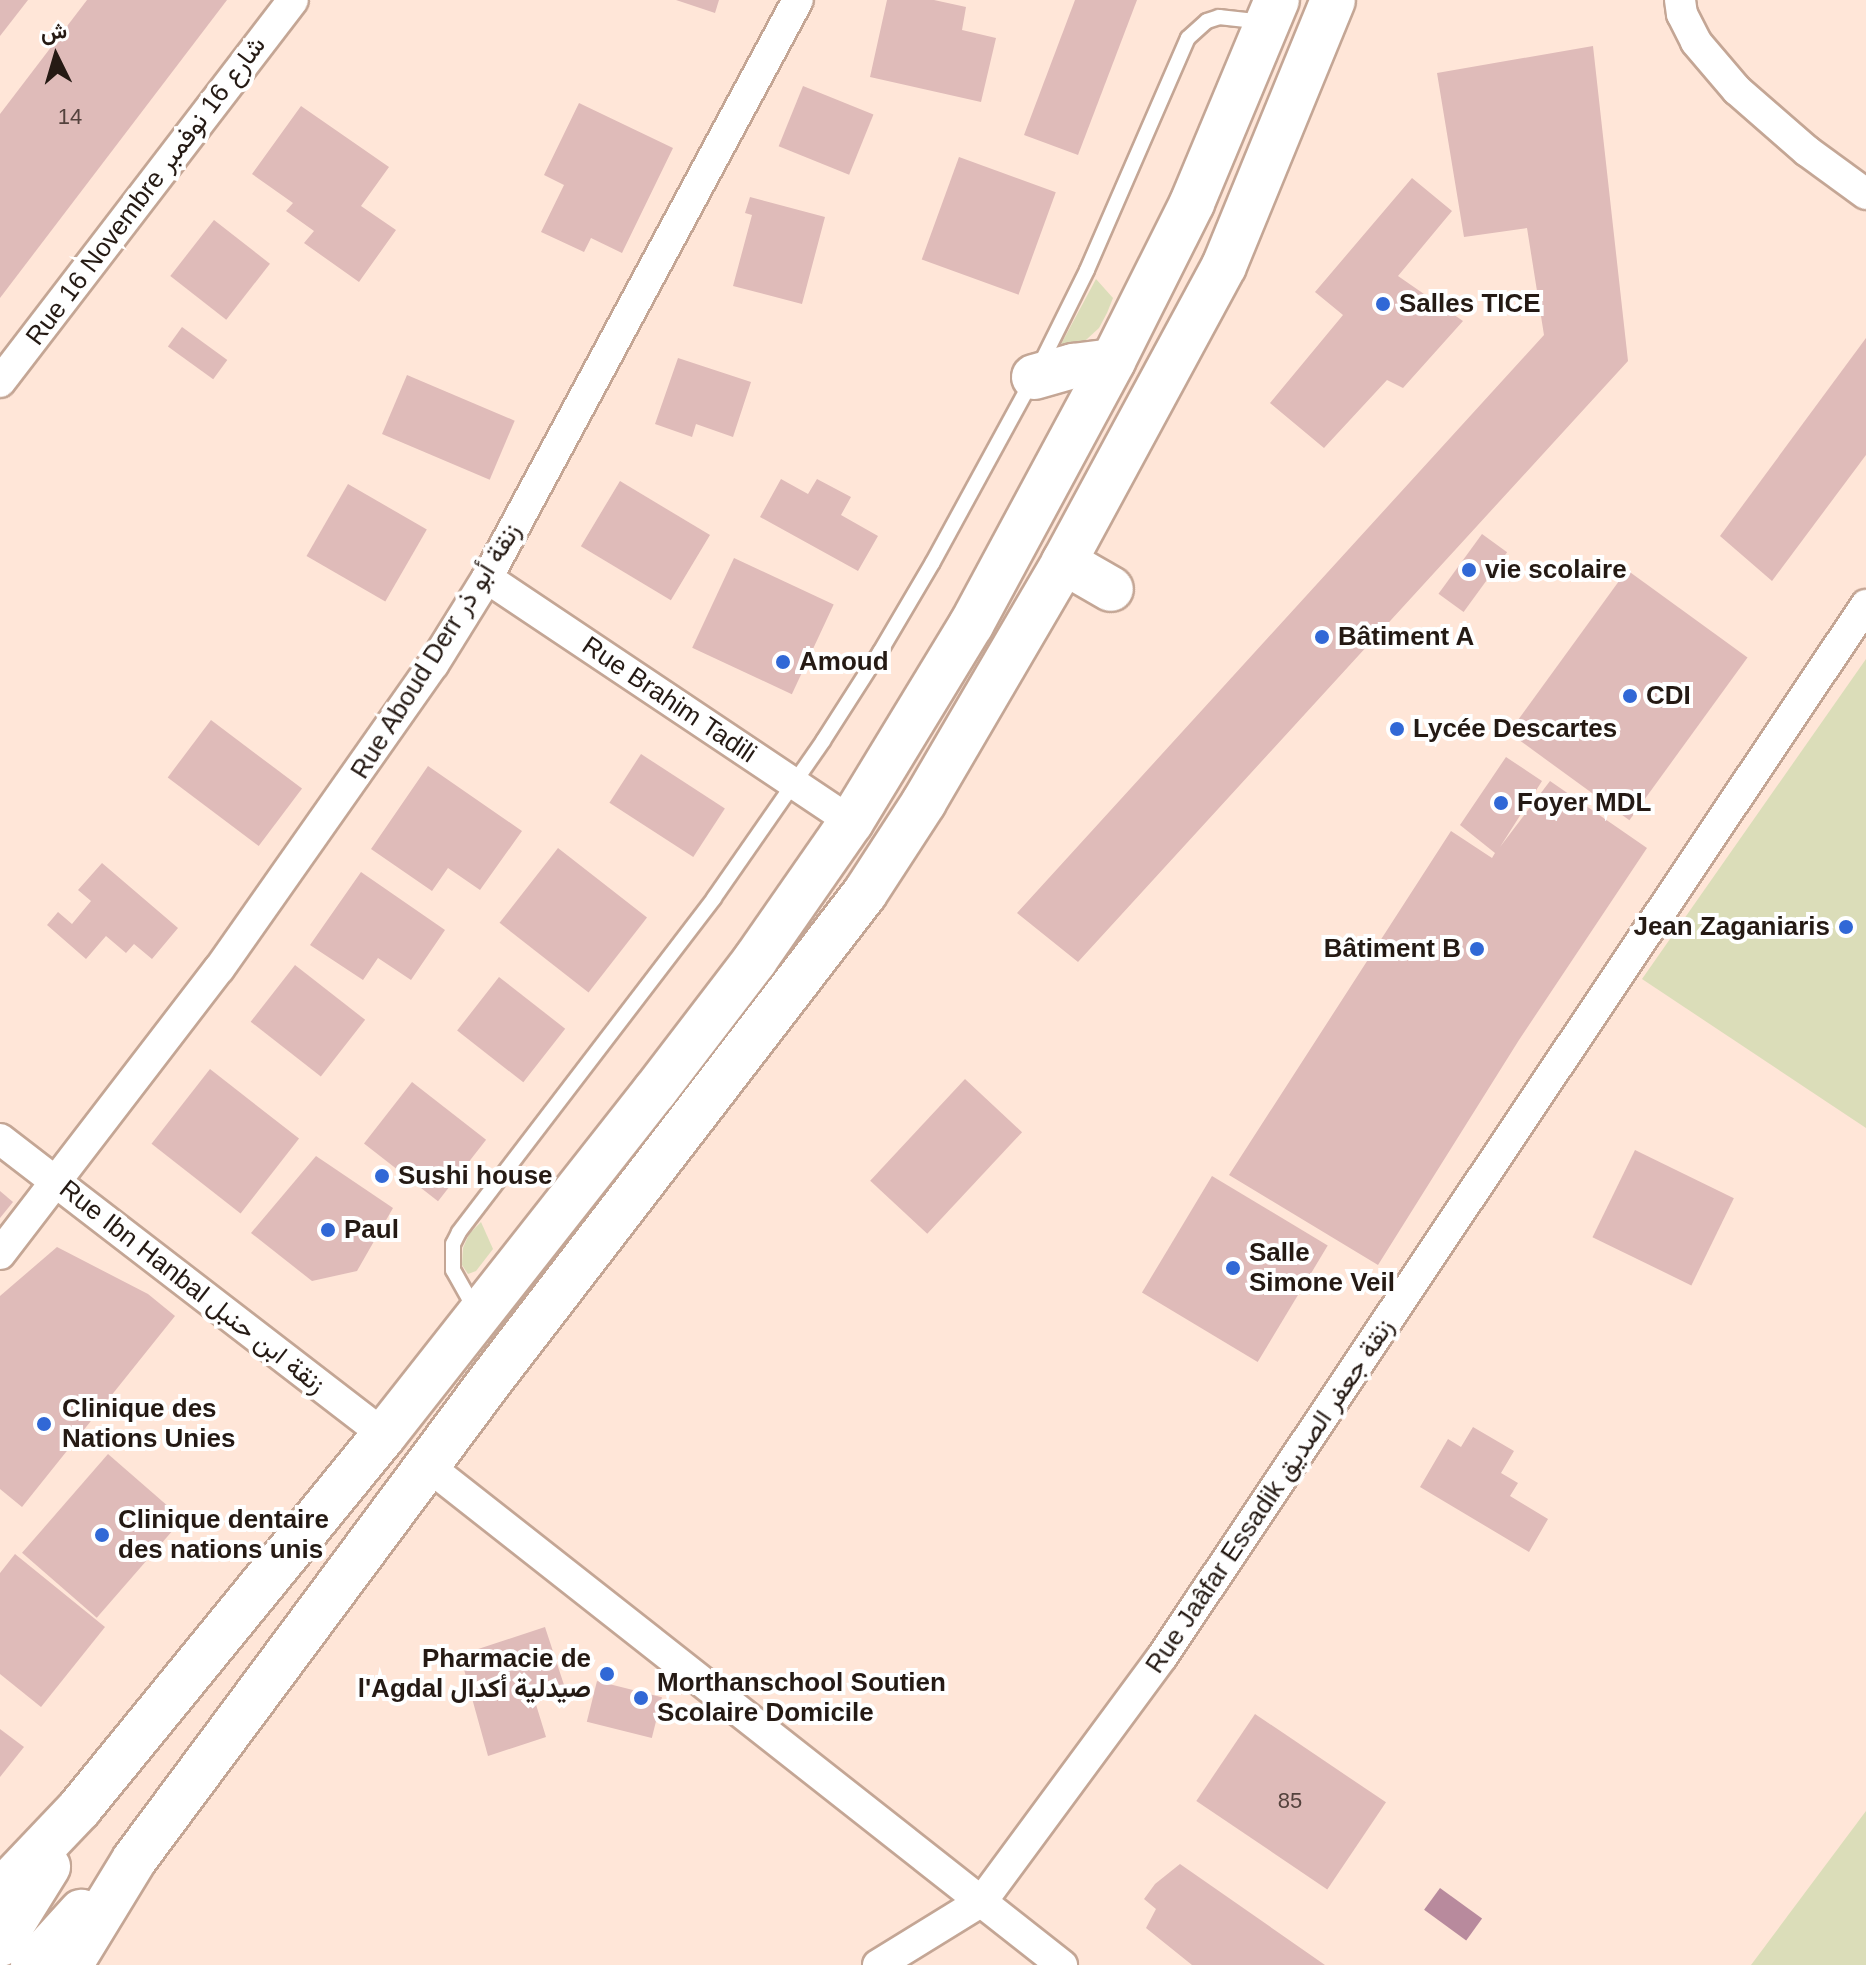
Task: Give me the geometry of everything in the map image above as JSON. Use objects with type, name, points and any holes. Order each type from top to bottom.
[{"type":"main road","points":[[70,1965],[134,1860],[428,1466],[865,893],[924,802],[1064,562],[1224,266],[1333,0]]},
{"type":"main road","points":[[0,1892],[79,1809],[384,1435],[755,960],[851,822],[979,612],[1113,361],[1192,203],[1273,11]]},
{"type":"main road","points":[[1034,377],[1073,366],[1113,361]]},
{"type":"main road","points":[[1064,562],[1111,589]]},
{"type":"main road","points":[[0,1944],[79,1809]]},
{"type":"main road","points":[[33,1965],[134,1860]]},
{"type":"street","name":"Rue 16 Novembre شارع 16 نوفمبر","points":[[6,363],[293,0]]},
{"type":"street","name":"Rue Aboud Derr زنقة أبو ذر","points":[[0,1254],[219,969],[362,768],[487,578],[798,0]]},
{"type":"street","points":[[1680,0],[1682,14],[1696,42],[1737,90],[1807,151],[1866,194]]},
{"type":"street","name":"Rue Brahim Tadili","points":[[487,578],[851,822]]},
{"type":"street","name":"Rue Jaâfar Essadik زنقة جعفر الصديق","points":[[982,1901],[1162,1657],[1866,605]]},
{"type":"street","name":"Rue Ibn Hanbal زنقة ابن حنبل","points":[[0,1139],[384,1435]]},
{"type":"street","points":[[428,1466],[1062,1965]]},
{"type":"street","points":[[878,1965],[982,1901]]},
{"type":"lane","points":[[479,1315],[453,1270],[453,1244],[459,1232],[634,1007],[795,783],[933,562],[1034,377],[1087,270],[1188,38],[1207,21],[1219,17],[1273,11]]},
{"type":"green space","points":[[1096,279],[1113,298],[1099,328],[1074,351],[1059,348]]},
{"type":"green space","points":[[1866,659],[1866,1128],[1642,979]]},
{"type":"green space","points":[[481,1222],[493,1249],[476,1271],[468,1274],[462,1265],[463,1248],[469,1234]]},
{"type":"green space","points":[[1866,1811],[1866,1965],[1751,1965]]},
{"type":"shaded area","points":[[1440,1888],[1482,1919],[1466,1940],[1424,1910]]},
{"type":"building","points":[[0,0],[28,0],[0,36]]},
{"type":"building","points":[[87,0],[227,0],[0,298],[0,114]]},
{"type":"building","points":[[676,0],[719,0],[715,13]]},
{"type":"building","points":[[887,0],[934,0],[966,7],[962,30],[996,38],[981,102],[870,77]]},
{"type":"building","points":[[1075,0],[1137,0],[1078,155],[1024,135]]},
{"type":"building","name":"Bâtiment A","points":[[1593,46],[1628,361],[1078,962],[1017,913],[1544,335],[1527,228],[1464,237],[1437,73]]},
{"type":"building","points":[[803,86],[873,114],[849,175],[779,146]]},
{"type":"building","points":[[579,103],[673,148],[622,253],[591,238],[584,252],[541,232],[564,185],[544,175]]},
{"type":"building","points":[[301,106],[389,167],[361,206],[396,230],[359,282],[304,243],[314,231],[286,211],[293,203],[252,174]]},
{"type":"building","points":[[959,157],[1056,192],[1019,295],[922,259]]},
{"type":"building","name":"Salles TICE","points":[[1412,178],[1452,211],[1398,276],[1463,321],[1403,388],[1387,380],[1324,448],[1270,403],[1343,315],[1315,292]]},
{"type":"building","points":[[750,197],[825,217],[802,304],[733,286],[752,215],[745,213]]},
{"type":"building","points":[[214,220],[270,264],[226,320],[170,276]]},
{"type":"building","points":[[182,327],[227,360],[213,379],[168,346]]},
{"type":"building","points":[[1866,338],[1866,455],[1772,581],[1720,536]]},
{"type":"building","points":[[678,358],[751,382],[733,437],[696,424],[692,437],[655,424]]},
{"type":"building","points":[[407,375],[515,421],[490,480],[382,434]]},
{"type":"building","points":[[781,479],[808,494],[817,479],[851,497],[841,515],[878,536],[858,571],[760,517]]},
{"type":"building","points":[[620,481],[710,535],[671,600],[581,546]]},
{"type":"building","points":[[348,484],[427,530],[385,601],[307,556]]},
{"type":"building","name":"vie scolaire","points":[[1482,534],[1507,552],[1464,612],[1439,594]]},
{"type":"building","points":[[734,558],[834,604],[792,694],[692,648]]},
{"type":"building","name":"CDI","points":[[1627,570],[1748,658],[1629,820],[1509,733]]},
{"type":"building","points":[[211,720],[302,789],[259,846],[168,778]]},
{"type":"building","points":[[641,754],[725,808],[693,857],[609,803]]},
{"type":"building","name":"Bâtiment B","points":[[1506,757],[1542,781],[1500,847],[1550,781],[1647,848],[1519,1040],[1378,1265],[1229,1175],[1451,831],[1492,858],[1495,853],[1460,825]]},
{"type":"building","points":[[428,766],[522,831],[480,890],[448,868],[432,891],[371,849]]},
{"type":"building","points":[[558,848],[647,918],[589,992],[500,923]]},
{"type":"building","points":[[102,863],[178,928],[152,959],[134,944],[126,953],[106,936],[86,959],[47,925],[58,912],[72,924],[91,901],[78,890]]},
{"type":"building","points":[[361,872],[445,930],[411,980],[378,958],[363,980],[310,945]]},
{"type":"building","points":[[295,965],[365,1020],[321,1077],[251,1022]]},
{"type":"building","points":[[499,977],[565,1029],[523,1082],[457,1031]]},
{"type":"building","points":[[210,1069],[299,1139],[241,1213],[152,1144]]},
{"type":"building","points":[[965,1079],[1022,1132],[927,1234],[870,1181]]},
{"type":"building","points":[[412,1082],[486,1140],[438,1201],[364,1143]]},
{"type":"building","points":[[1635,1150],[1734,1198],[1691,1285],[1592,1237]]},
{"type":"building","points":[[316,1156],[393,1208],[357,1271],[312,1281],[251,1233]]},
{"type":"building","name":"Salle Simone Veil","points":[[1212,1176],[1328,1246],[1258,1362],[1142,1293]]},
{"type":"building","points":[[0,1191],[13,1202],[0,1218]]},
{"type":"building","name":"Clinique des Nations Unies","points":[[57,1247],[148,1294],[175,1316],[22,1507],[0,1489],[0,1296]]},
{"type":"building","points":[[1473,1427],[1514,1451],[1501,1473],[1518,1483],[1510,1496],[1548,1519],[1529,1552],[1420,1487],[1448,1439],[1461,1447]]},
{"type":"building","name":"Clinique dentaire des nations unis","points":[[108,1454],[183,1519],[97,1618],[22,1553]]},
{"type":"building","points":[[15,1554],[105,1627],[41,1707],[0,1674],[0,1573]]},
{"type":"building","points":[[545,1627],[565,1688],[534,1698],[546,1737],[488,1756],[460,1655]]},
{"type":"building","points":[[597,1681],[662,1697],[652,1738],[587,1722]]},
{"type":"building","points":[[1255,1714],[1386,1802],[1327,1889],[1196,1801]]},
{"type":"building","points":[[0,1729],[24,1747],[0,1777]]},
{"type":"building","points":[[1180,1864],[1325,1965],[1192,1965],[1146,1928],[1156,1909],[1144,1899],[1155,1884]]},
{"type":"place","name":"Salles TICE","points":[[1383,304]]},
{"type":"place","name":"vie scolaire","points":[[1469,570]]},
{"type":"place","name":"Bâtiment A","points":[[1322,637]]},
{"type":"place","name":"Amoud","points":[[783,662]]},
{"type":"place","name":"CDI","points":[[1630,696]]},
{"type":"place","name":"Lycée Descartes","points":[[1397,729]]},
{"type":"place","name":"Foyer MDL","points":[[1501,803]]},
{"type":"place","name":"Jean Zaganiaris","points":[[1846,927]]},
{"type":"place","name":"Bâtiment B","points":[[1477,949]]},
{"type":"place","name":"Sushi house","points":[[382,1176]]},
{"type":"place","name":"Paul","points":[[328,1230]]},
{"type":"place","name":"Salle Simone Veil","points":[[1233,1268]]},
{"type":"place","name":"Clinique des Nations Unies","points":[[44,1424]]},
{"type":"place","name":"Clinique dentaire des nations unis","points":[[102,1535]]},
{"type":"place","name":"Pharmacie de l'Agdal صيدلية أكدال","points":[[607,1674]]},
{"type":"place","name":"Morthanschool Soutien Scolaire Domicile","points":[[641,1698]]}]
